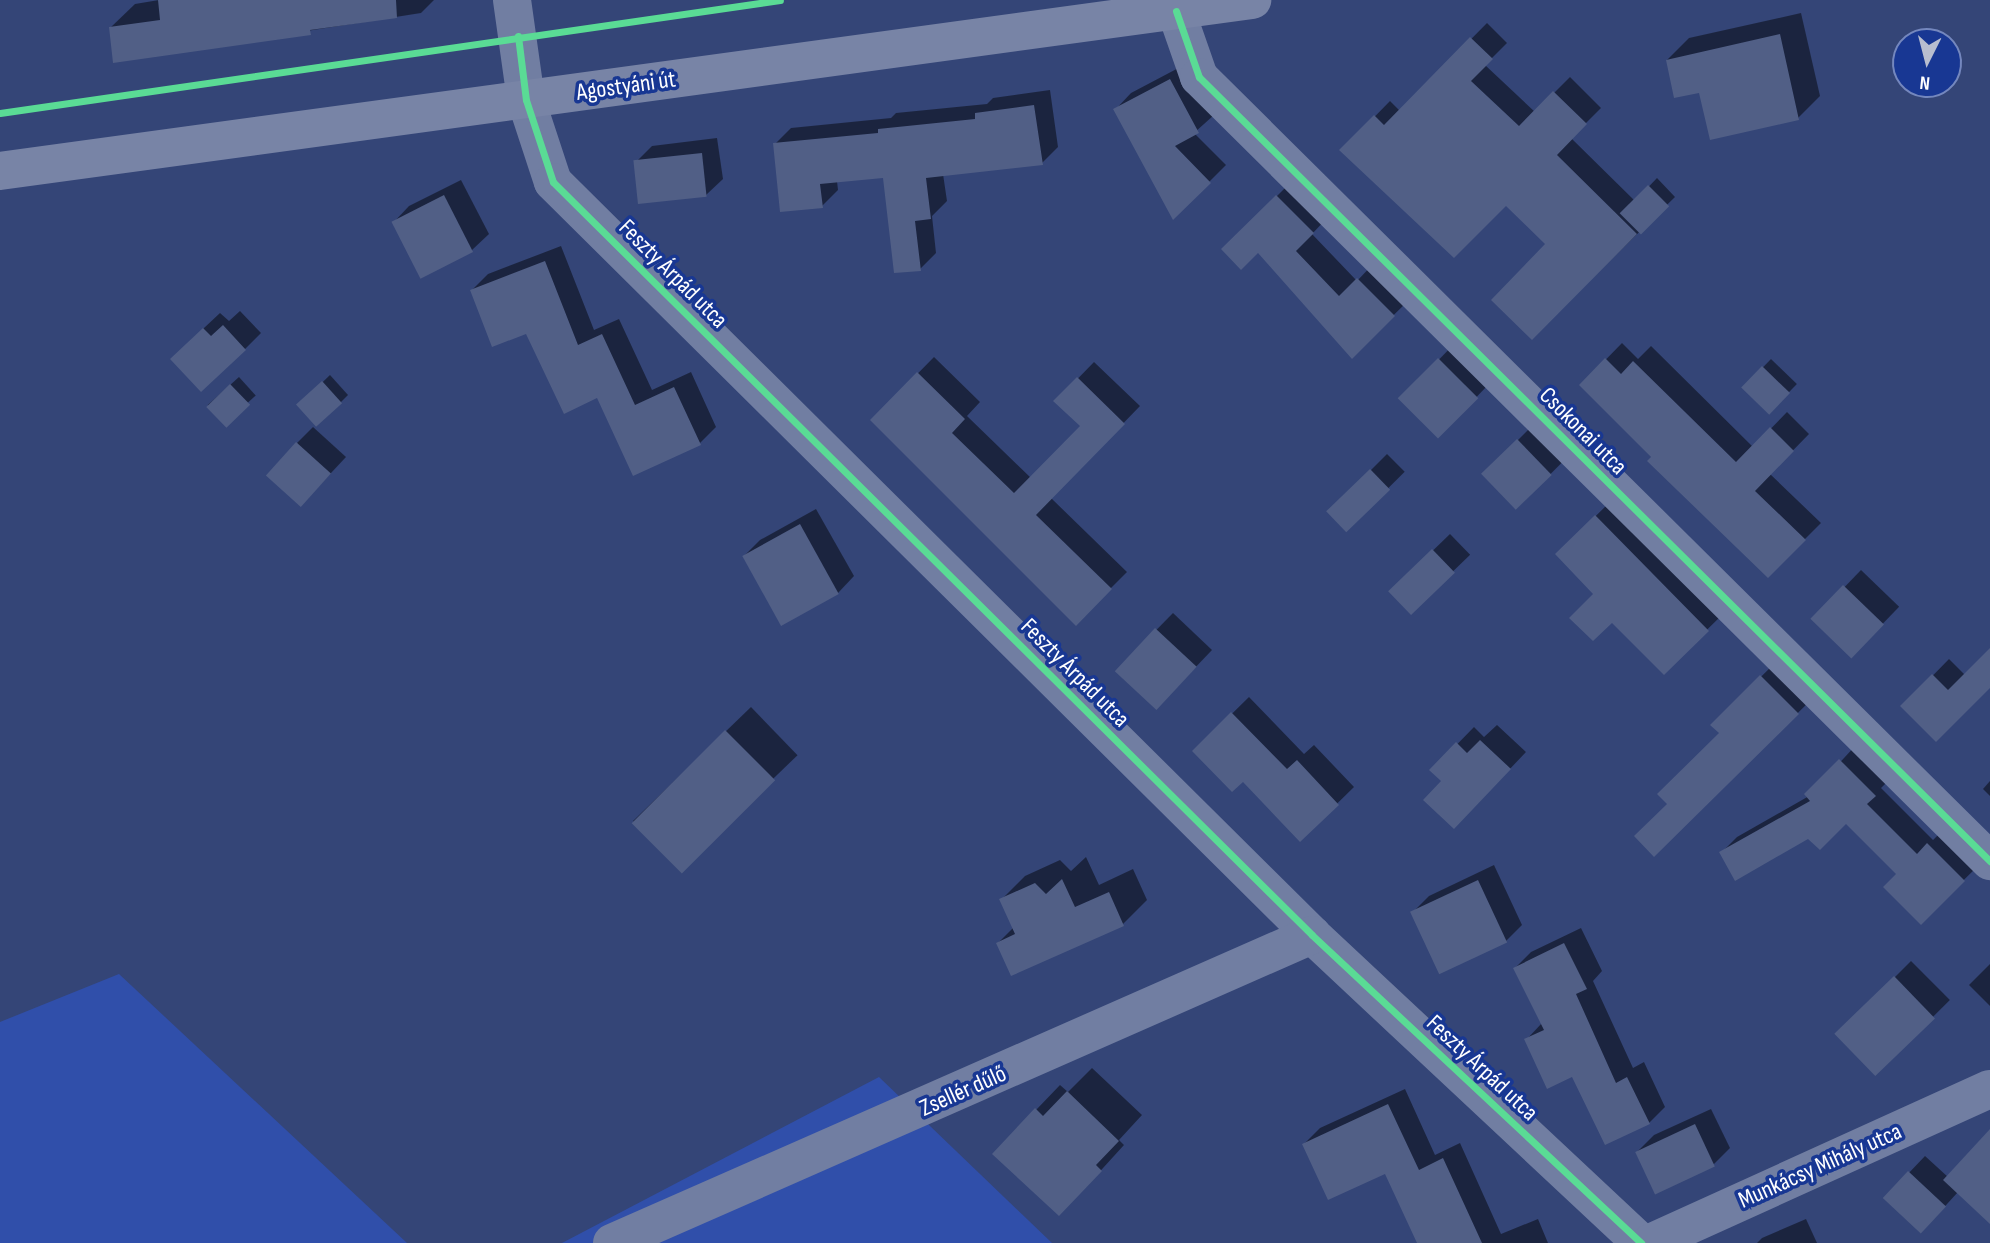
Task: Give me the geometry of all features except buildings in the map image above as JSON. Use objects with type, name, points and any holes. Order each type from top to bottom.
[{"type":"main road","name":"Agostyáni út","points":[[0,172],[1252,0]]},
{"type":"street","name":"Feszty Árpád utca","points":[[512,0],[526,100],[553,182],[1312,935],[1641,1243]]},
{"type":"street","name":"Csokonai utca","points":[[1176,11],[1199,77],[1990,861]]},
{"type":"street","name":"Zsellér dűlő","points":[[612,1243],[993,1079],[1143,1006],[1312,935]]},
{"type":"street","name":"Munkácsy Mihály utca","points":[[1650,1243],[1990,1089]]},
{"type":"shaded area","points":[[119,974],[407,1243],[0,1243],[0,1022]]},
{"type":"shaded area","points":[[879,1077],[1052,1243],[562,1243]]},
{"type":"cycle path","points":[[0,113],[780,0]]},
{"type":"cycle path","points":[[1176,11],[1199,77],[1990,861]]},
{"type":"cycle path","points":[[518,36],[526,100],[553,182],[1312,935],[1641,1243]]}]
